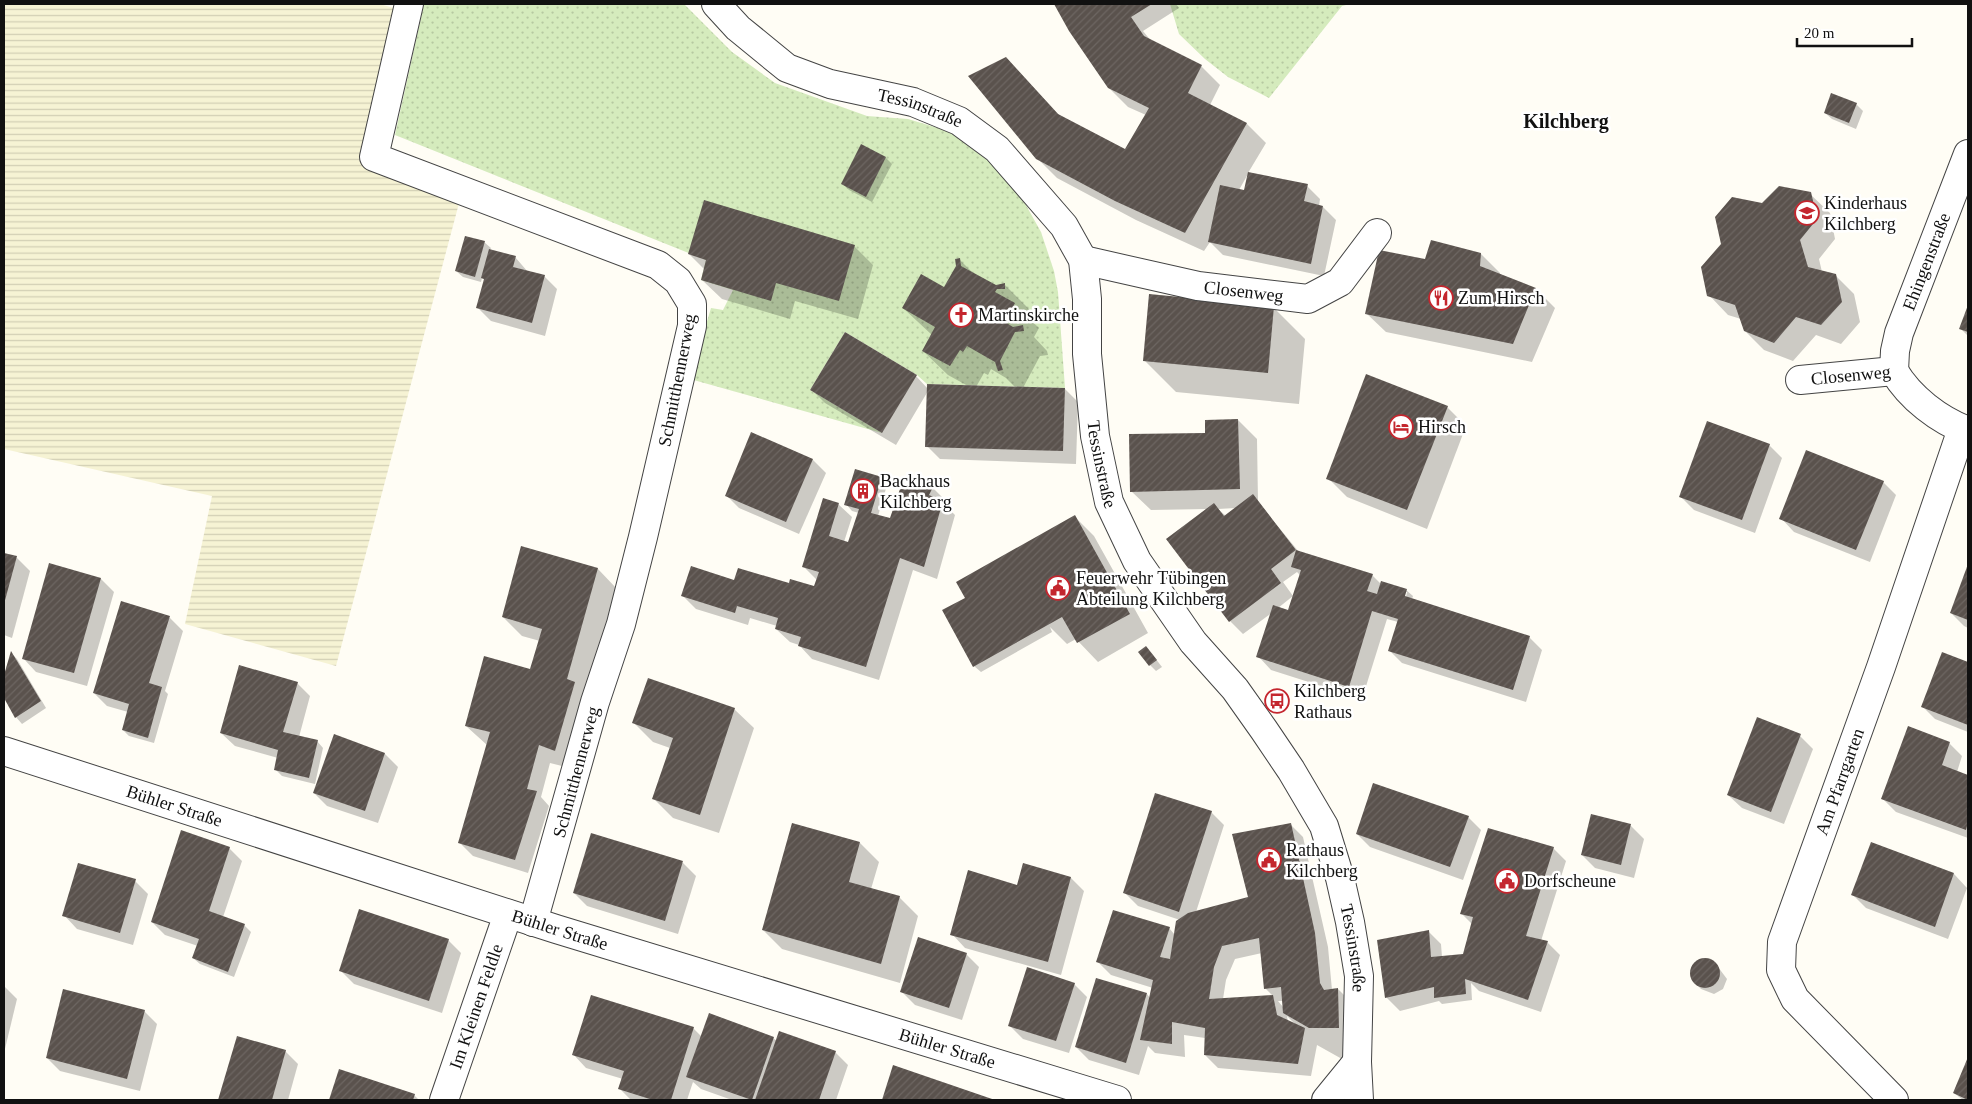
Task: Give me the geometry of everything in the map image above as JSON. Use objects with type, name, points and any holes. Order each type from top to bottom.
[{"type":"street","name":"Schmitthennerweg","points":[[409,4],[374,157],[658,266],[678,281],[692,304],[692,326],[620,624],[521,918]]},
{"type":"street","name":"Tessinstraße","points":[[716,4],[738,28],[787,68],[830,84],[913,102],[959,120],[997,149],[1064,226],[1084,260],[1087,299],[1087,354],[1094,426],[1109,502],[1137,561],[1193,642],[1235,689],[1264,730],[1291,770],[1324,826],[1340,878],[1359,976],[1357,1062],[1359,1100]]},
{"type":"street","name":"Ehingenstraße","points":[[1894,371],[1895,351],[1899,334],[1968,154]]},
{"type":"street","name":"Closenweg","points":[[1084,260],[1198,286],[1308,299],[1340,282],[1376,233]]},
{"type":"street","name":"Closenweg","points":[[1800,380],[1894,371],[1900,382],[1912,395],[1931,410],[1965,430]]},
{"type":"street","name":"Am Pfarrgarten","points":[[1894,1100],[1795,999],[1781,970],[1782,942],[1965,430]]},
{"type":"street","name":"Bühler Straße","points":[[4,751],[521,918],[1101,1098]]},
{"type":"street","name":"Im Kleinen Feldle","points":[[444,1100],[521,918]]},
{"type":"street","points":[[1326,1100],[1357,1062]]},
{"type":"shaded area","points":[[4,4],[380,4],[407,12],[375,157],[462,192],[336,666],[185,624],[212,496],[4,449]]},
{"type":"green space","points":[[424,4],[684,4],[732,52],[775,83],[867,116],[908,119],[948,131],[994,165],[1022,198],[1041,232],[1054,271],[1058,292],[1065,388],[927,384],[917,375],[845,332],[810,390],[882,433],[690,379],[711,308],[723,310],[733,290],[701,280],[706,260],[395,135]]},
{"type":"green space","points":[[1170,4],[1350,4],[1342,6],[1269,98],[1228,77],[1205,59],[1179,34]]},
{"type":"building","points":[[1054,4],[1152,4],[1131,17],[1144,36],[1202,65],[1188,93],[1247,123],[1185,233],[1115,201],[1036,159],[968,76],[1006,57],[1058,114],[1125,149],[1149,108],[1108,88],[1069,31]]},
{"type":"building","points":[[1831,93],[1857,103],[1849,123],[1824,113]]},
{"type":"building","points":[[861,144],[886,157],[866,197],[841,184]]},
{"type":"building","points":[[1248,172],[1308,184],[1304,201],[1323,206],[1311,264],[1208,242],[1220,185],[1244,190]]},
{"type":"building","points":[[1779,186],[1811,192],[1817,219],[1800,240],[1808,267],[1836,274],[1842,302],[1821,325],[1796,317],[1774,343],[1744,331],[1735,305],[1707,296],[1701,267],[1721,244],[1715,217],[1732,197],[1762,203]]},
{"type":"building","points":[[704,200],[855,245],[839,301],[776,283],[771,301],[701,280],[706,260],[688,254]]},
{"type":"building","points":[[465,236],[485,241],[475,277],[455,271]]},
{"type":"building","points":[[1431,240],[1481,253],[1480,266],[1536,288],[1513,344],[1365,314],[1379,250],[1425,259]]},
{"type":"building","points":[[489,249],[516,256],[513,267],[545,275],[532,323],[476,308],[484,279],[481,278]]},
{"type":"building","name":"Martinskirche","points":[[960,258],[961,266],[996,285],[1005,283],[1005,289],[997,289],[995,292],[1015,303],[1005,322],[1013,327],[1023,325],[1024,331],[1015,332],[1000,361],[1003,370],[998,371],[995,362],[967,346],[963,352],[960,350],[950,366],[922,351],[935,327],[902,308],[921,274],[944,287],[956,266],[955,259]]},
{"type":"building","points":[[1149,294],[1274,306],[1268,373],[1143,361]]},
{"type":"building","points":[[1968,305],[1968,332],[1959,329]]},
{"type":"building","points":[[845,332],[917,375],[882,433],[810,390]]},
{"type":"building","points":[[1366,374],[1448,406],[1407,510],[1326,479]]},
{"type":"building","points":[[927,384],[1065,388],[1063,451],[925,447]]},
{"type":"building","points":[[1238,419],[1240,489],[1130,492],[1129,434],[1205,433],[1205,420]]},
{"type":"building","points":[[1707,421],[1770,444],[1742,520],[1679,497]]},
{"type":"building","points":[[751,432],[813,459],[786,522],[725,496]]},
{"type":"building","points":[[1806,450],[1884,481],[1856,550],[1779,519]]},
{"type":"building","points":[[855,469],[882,477],[871,513],[890,518],[900,489],[933,487],[929,495],[943,501],[924,567],[900,558],[866,667],[798,646],[801,637],[775,629],[778,618],[737,606],[735,613],[681,596],[691,566],[734,580],[738,568],[789,583],[790,579],[814,586],[819,572],[802,567],[823,498],[839,503],[829,536],[848,542],[859,509],[844,505]]},
{"type":"building","points":[[1253,494],[1296,550],[1271,569],[1281,583],[1229,622],[1166,539],[1214,503],[1224,516]]},
{"type":"building","points":[[1075,515],[1130,614],[1077,643],[1062,617],[973,667],[942,610],[965,598],[956,582]]},
{"type":"building","points":[[521,546],[598,568],[567,679],[575,682],[555,751],[539,745],[527,789],[537,791],[515,860],[458,843],[490,732],[465,726],[484,656],[530,669],[542,629],[502,617]]},
{"type":"building","points":[[1296,550],[1373,574],[1367,591],[1377,594],[1381,581],[1407,589],[1405,596],[1530,636],[1513,690],[1388,651],[1398,619],[1372,611],[1349,687],[1256,657],[1273,605],[1288,610],[1301,570],[1291,567]]},
{"type":"building","points":[[4,553],[17,556],[4,604]]},
{"type":"building","points":[[49,563],[101,578],[74,673],[22,659]]},
{"type":"building","points":[[1968,564],[1968,620],[1950,613]]},
{"type":"building","points":[[121,601],[170,616],[149,683],[162,687],[148,738],[122,730],[129,704],[93,693]]},
{"type":"building","points":[[1146,646],[1157,660],[1149,666],[1138,652]]},
{"type":"building","points":[[11,651],[41,701],[15,718],[4,698],[4,675]]},
{"type":"building","points":[[1942,652],[1968,662],[1968,725],[1921,707]]},
{"type":"building","points":[[239,665],[298,682],[283,732],[318,740],[309,778],[274,770],[278,750],[220,733]]},
{"type":"building","points":[[648,678],[735,708],[700,815],[652,799],[673,738],[632,723]]},
{"type":"building","points":[[1757,717],[1801,734],[1771,812],[1727,795]]},
{"type":"building","points":[[1908,726],[1950,742],[1942,765],[1968,775],[1968,822],[1966,830],[1881,799]]},
{"type":"building","points":[[334,734],[385,753],[365,811],[313,793]]},
{"type":"building","points":[[1373,783],[1469,816],[1450,867],[1356,834]]},
{"type":"building","points":[[1155,793],[1212,811],[1179,912],[1123,893]]},
{"type":"building","points":[[1591,814],[1631,824],[1621,865],[1581,855]]},
{"type":"building","points":[[792,823],[860,842],[849,882],[900,896],[881,964],[762,930]]},
{"type":"building","points":[[1291,823],[1315,933],[1320,983],[1324,990],[1338,988],[1339,1028],[1309,1028],[1283,1013],[1281,987],[1264,989],[1259,938],[1222,946],[1214,967],[1209,999],[1273,995],[1277,1015],[1305,1028],[1298,1064],[1204,1055],[1205,1028],[1172,1022],[1172,1044],[1140,1040],[1153,980],[1096,962],[1113,910],[1170,927],[1160,957],[1170,959],[1176,921],[1188,913],[1248,897],[1232,834]]},
{"type":"building","points":[[1488,828],[1554,847],[1526,936],[1548,941],[1528,1000],[1465,979],[1466,994],[1434,998],[1434,987],[1385,998],[1377,940],[1429,930],[1431,957],[1463,954],[1473,917],[1460,914]]},
{"type":"building","points":[[181,830],[230,847],[209,911],[245,924],[228,972],[192,958],[199,939],[151,922]]},
{"type":"building","points":[[591,833],[683,861],[665,921],[573,893]]},
{"type":"building","points":[[1871,842],[1954,873],[1935,927],[1851,895]]},
{"type":"building","points":[[78,863],[136,879],[120,933],[62,916]]},
{"type":"building","points":[[1023,863],[1071,877],[1048,962],[950,935],[968,870],[1017,885]]},
{"type":"building","points":[[359,909],[449,939],[429,1001],[339,971]]},
{"type":"building","points":[[918,937],[967,953],[949,1008],[900,992]]},
{"type":"building","points":[[1705,958],[1716,962],[1720,973],[1716,984],[1705,988],[1694,984],[1690,973],[1694,962]]},
{"type":"building","points":[[1027,967],[1075,983],[1056,1041],[1008,1026]]},
{"type":"building","points":[[1096,978],[1147,993],[1126,1063],[1075,1047]]},
{"type":"building","points":[[63,989],[145,1010],[127,1079],[46,1058]]},
{"type":"building","points":[[591,995],[694,1027],[671,1100],[653,1100],[618,1089],[624,1071],[572,1055]]},
{"type":"building","points":[[709,1013],[774,1037],[752,1100],[686,1077]]},
{"type":"building","points":[[779,1031],[836,1051],[819,1100],[755,1100]]},
{"type":"building","points":[[237,1036],[286,1050],[272,1100],[218,1100]]},
{"type":"building","points":[[1968,1057],[1968,1100],[1953,1093]]},
{"type":"building","points":[[893,1065],[995,1100],[882,1100]]},
{"type":"building","points":[[339,1069],[415,1094],[413,1100],[329,1100]]},
{"type":"place","name":"Kinderhaus Kilchberg","points":[[1807,213]]},
{"type":"place","name":"Zum Hirsch","points":[[1441,298]]},
{"type":"place","name":"Martinskirche","points":[[961,315]]},
{"type":"place","name":"Hirsch","points":[[1401,427]]},
{"type":"place","name":"Backhaus Kilchberg","points":[[863,491]]},
{"type":"place","name":"Feuerwehr Tübingen Abteilung Kilchberg","points":[[1058,588]]},
{"type":"place","name":"Kilchberg Rathaus","points":[[1277,701]]},
{"type":"place","name":"Rathaus Kilchberg","points":[[1269,860]]},
{"type":"place","name":"Dorfscheune","points":[[1507,881]]},
{"type":"district","name":"Kilchberg","points":[[1566,121]]}]
